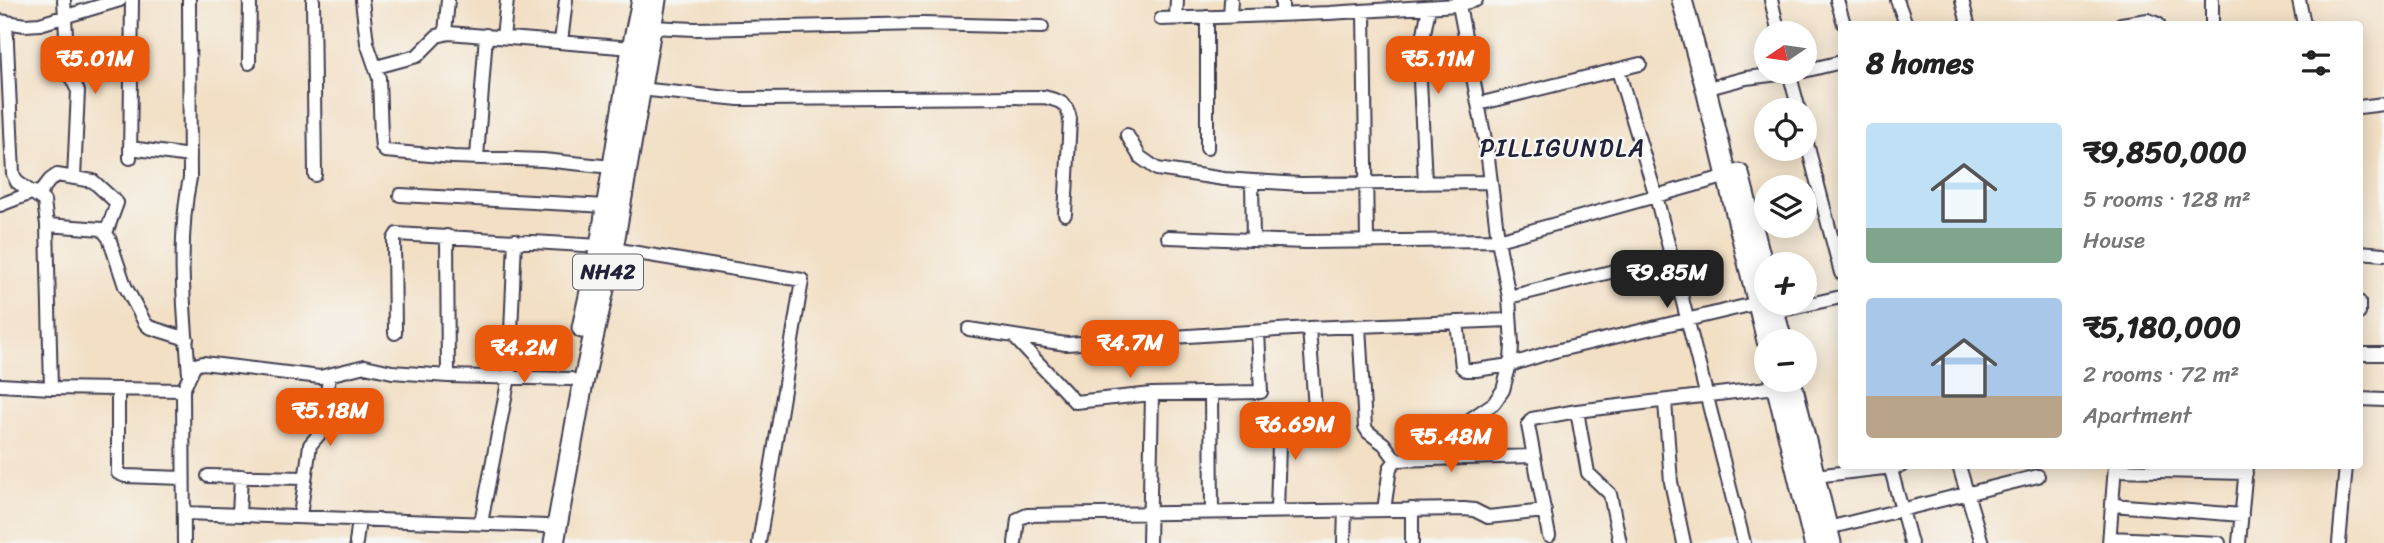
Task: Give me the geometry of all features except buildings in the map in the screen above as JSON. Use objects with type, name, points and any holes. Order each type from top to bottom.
[{"type":"highway","name":"NH42","points":[[548,537],[571,379],[606,248],[607,206],[612,167],[642,0]]},
{"type":"highway","name":"NH42","points":[[548,537],[582,388],[606,248],[656,0]]},
{"type":"highway","points":[[1682,0],[1758,252]]},
{"type":"highway","points":[[1693,0],[1716,86],[1733,174],[1754,253]]},
{"type":"highway","points":[[1783,392],[1817,539]]},
{"type":"highway","points":[[1785,392],[1815,476],[1817,539]]},
{"type":"street","points":[[64,0],[68,71],[78,91],[74,178]]},
{"type":"street","points":[[51,388],[47,225],[44,201],[17,182],[13,174],[3,22],[31,25],[63,17],[98,3],[120,0]]},
{"type":"street","points":[[132,0],[130,153],[190,156]]},
{"type":"street","points":[[189,0],[190,178],[185,201],[182,261],[189,374]]},
{"type":"street","points":[[249,63],[250,0]]},
{"type":"street","points":[[313,0],[315,175]]},
{"type":"street","points":[[362,0],[367,43],[380,86],[381,144],[385,151],[543,160],[612,167]]},
{"type":"street","points":[[445,33],[448,0]]},
{"type":"street","points":[[503,37],[507,0]]},
{"type":"street","points":[[561,42],[566,0]]},
{"type":"street","points":[[1177,0],[1177,18]]},
{"type":"street","points":[[1230,16],[1231,0]]},
{"type":"street","points":[[1282,0],[1282,14]]},
{"type":"street","points":[[1161,19],[1282,14],[1329,6],[1364,11],[1382,5],[1429,7],[1476,0]]},
{"type":"street","points":[[1771,0],[1776,21]]},
{"type":"street","points":[[1837,0],[1843,21]]},
{"type":"street","points":[[1898,0],[1905,21]]},
{"type":"street","points":[[1962,0],[1967,21]]},
{"type":"street","points":[[2212,0],[2212,21]]},
{"type":"street","points":[[2298,0],[2303,21]]},
{"type":"street","points":[[1458,457],[1469,424],[1478,413],[1499,397],[1510,365],[1512,345],[1509,298],[1459,2]]},
{"type":"street","points":[[1425,183],[1419,60],[1429,7]]},
{"type":"street","points":[[1364,11],[1367,241]]},
{"type":"street","points":[[1206,17],[1207,148]]},
{"type":"street","points":[[651,27],[709,29],[922,24],[1042,27]]},
{"type":"street","points":[[376,67],[417,55],[445,33],[632,48]]},
{"type":"street","points":[[477,157],[486,35]]},
{"type":"street","points":[[1817,68],[1838,63]]},
{"type":"street","points":[[1478,104],[1640,64]]},
{"type":"street","points":[[1618,70],[1656,196],[1744,543]]},
{"type":"street","points":[[1716,86],[1754,77]]},
{"type":"street","points":[[639,89],[739,99],[1044,97],[1061,101],[1066,106],[1070,119],[1065,214]]},
{"type":"street","points":[[2363,106],[2384,103]]},
{"type":"street","points":[[1127,135],[1140,157],[1157,169],[1300,184],[1491,182]]},
{"type":"street","points":[[1812,161],[1838,262]]},
{"type":"street","points":[[1168,237],[1253,240],[1498,240],[1733,174]]},
{"type":"street","points":[[0,205],[36,193],[54,177],[96,182],[116,200],[107,233],[125,286],[145,323],[187,339]]},
{"type":"street","points":[[1252,181],[1253,240]]},
{"type":"street","points":[[400,195],[607,206]]},
{"type":"street","points":[[47,225],[97,227],[107,233]]},
{"type":"street","points":[[395,333],[395,236],[400,233],[606,248],[802,280],[760,543]]},
{"type":"street","points":[[447,236],[448,376]]},
{"type":"street","points":[[481,523],[509,377],[515,240]]},
{"type":"street","points":[[2363,252],[2384,254]]},
{"type":"street","points":[[1509,298],[1671,257]]},
{"type":"street","points":[[1817,300],[1838,297]]},
{"type":"street","points":[[1457,322],[1464,369],[1487,369],[1687,320],[1754,308]]},
{"type":"street","points":[[969,330],[1066,345],[1309,328],[1509,320]]},
{"type":"street","points":[[1359,326],[1365,427],[1384,444],[1396,460]]},
{"type":"street","points":[[1309,328],[1316,422]]},
{"type":"street","points":[[1013,336],[1075,402],[1152,394],[1261,392],[1258,332]]},
{"type":"street","points":[[2363,354],[2384,354]]},
{"type":"street","points":[[184,543],[183,390],[195,365],[203,363],[329,376],[365,366],[392,372],[448,376],[571,379]]},
{"type":"street","points":[[300,516],[310,445],[324,424],[329,376]]},
{"type":"street","points":[[0,385],[183,390]]},
{"type":"street","points":[[1549,536],[1529,421],[1577,411],[1706,397],[1754,387]]},
{"type":"street","points":[[118,389],[118,472],[125,476],[183,478]]},
{"type":"street","points":[[1211,393],[1212,512]]},
{"type":"street","points":[[1149,543],[1152,394]]},
{"type":"street","points":[[2363,399],[2384,400]]},
{"type":"street","points":[[1665,402],[1671,482],[1684,543]]},
{"type":"street","points":[[1277,511],[1280,411]]},
{"type":"street","points":[[1577,411],[1588,473],[1610,495],[1620,543]]},
{"type":"street","points":[[1396,460],[1534,456]]},
{"type":"street","points":[[1384,510],[1390,468],[1396,460]]},
{"type":"street","points":[[1815,476],[1870,469]]},
{"type":"street","points":[[1895,469],[1911,543]]},
{"type":"street","points":[[1960,469],[1982,543]]},
{"type":"street","points":[[2115,469],[2110,540],[2219,543]]},
{"type":"street","points":[[2239,543],[2246,469]]},
{"type":"street","points":[[2339,543],[2346,469]]},
{"type":"street","points":[[208,476],[305,478]]},
{"type":"street","points":[[1817,539],[1902,510],[2038,476]]},
{"type":"street","points":[[239,514],[241,477]]},
{"type":"street","points":[[2112,505],[2242,515]]},
{"type":"street","points":[[1412,509],[1412,543]]},
{"type":"street","points":[[1015,543],[1016,523],[1022,516],[1471,509],[1488,517],[1545,510]]},
{"type":"street","points":[[1344,543],[1345,510]]},
{"type":"street","points":[[184,513],[481,523],[548,537]]},
{"type":"street","points":[[356,543],[359,519]]},
{"type":"district","name":"PILLIGUNDLA","points":[[1563,148]]}]
